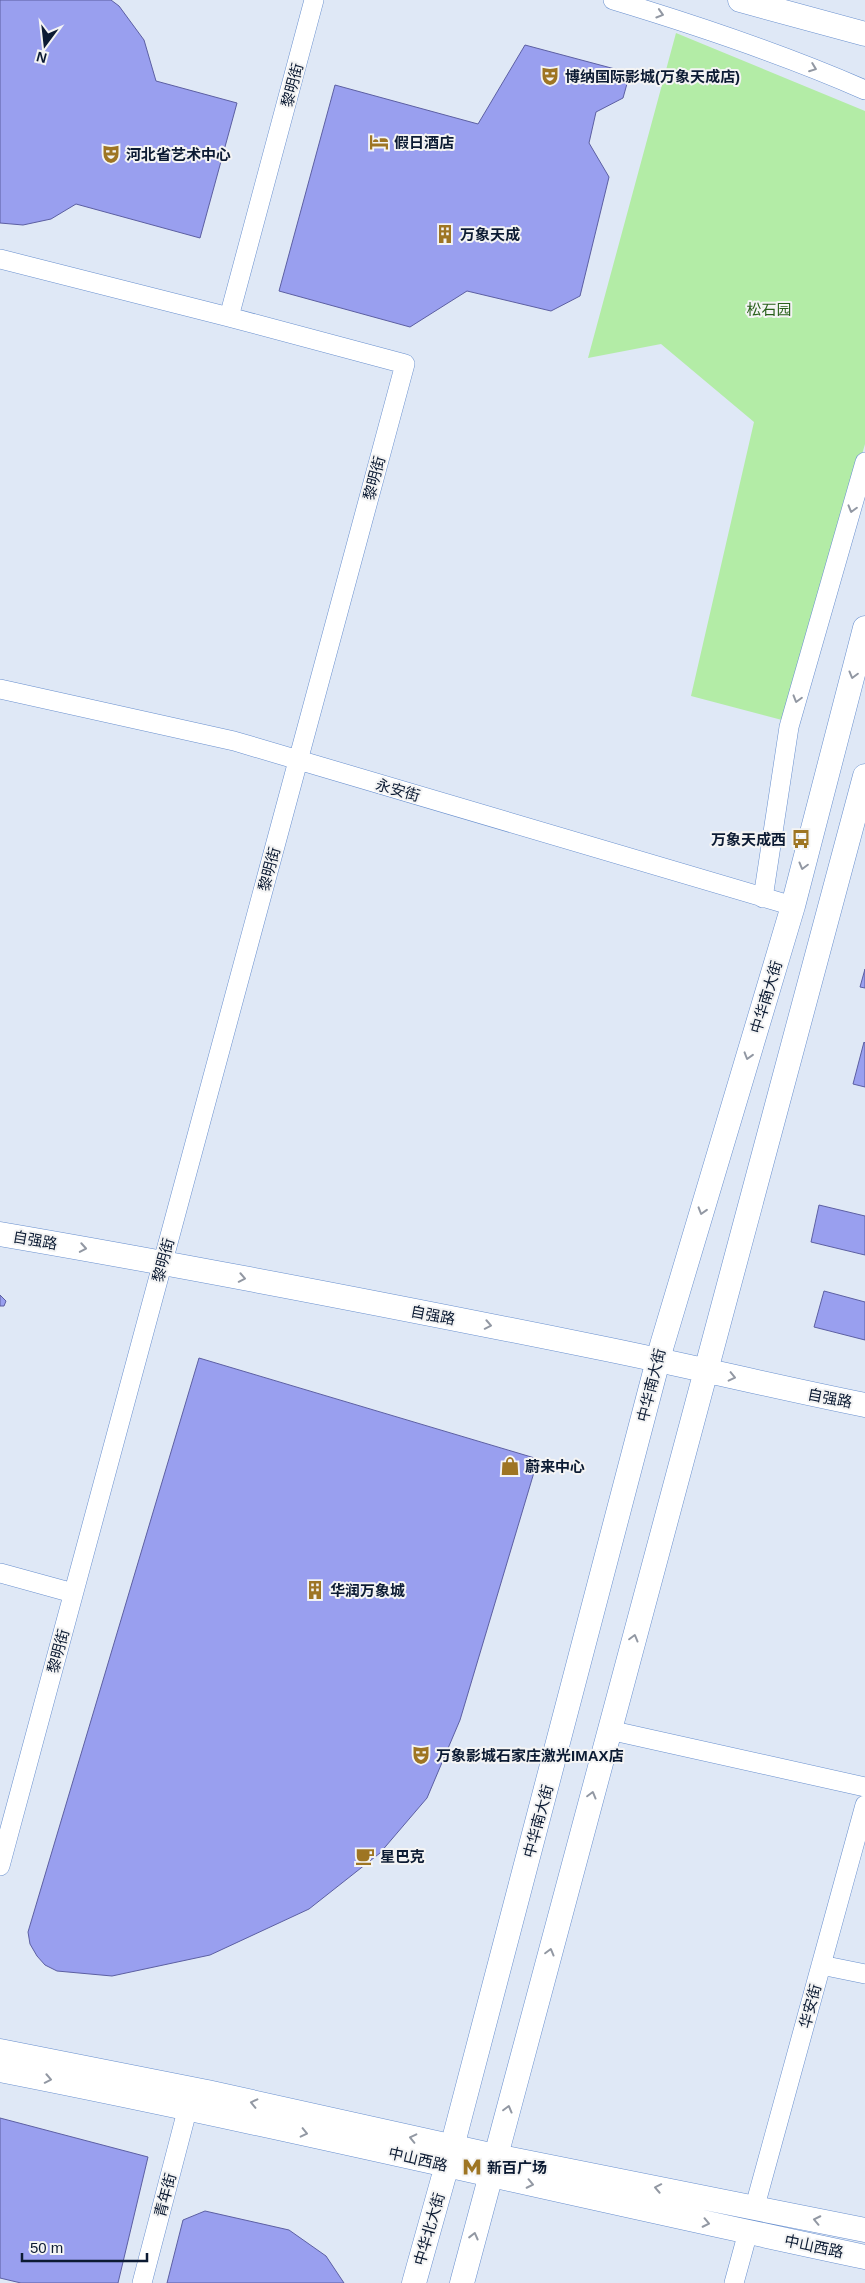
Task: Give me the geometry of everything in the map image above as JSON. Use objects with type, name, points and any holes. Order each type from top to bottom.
[{"type":"main road","points":[[746,2],[865,34]]},
{"type":"main road","name":"中华南大街","points":[[450,2156],[660,1353],[793,906],[865,628]]},
{"type":"main road","points":[[462,2283],[865,776]]},
{"type":"main road","name":"自强路","points":[[0,1218],[165,1255],[708,1363],[865,1388]]},
{"type":"main road","name":"自强路","points":[[0,1234],[165,1255]]},
{"type":"main road","name":"自强路","points":[[708,1363],[865,1405]]},
{"type":"main road","name":"中山西路","points":[[0,2050],[207,2092],[748,2232],[865,2258]]},
{"type":"main road","name":"中山西路","points":[[0,2070],[450,2156]]},
{"type":"main road","name":"中华北大街","points":[[414,2283],[450,2156]]},
{"type":"main road","name":"中山西路","points":[[493,2166],[755,2206],[865,2230]]},
{"type":"street","name":"黎明街","points":[[0,1866],[404,364],[229,317],[314,0]]},
{"type":"street","points":[[613,0],[688,22],[818,69],[865,90]]},
{"type":"street","points":[[0,259],[229,317]]},
{"type":"street","points":[[763,898],[789,727],[865,462]]},
{"type":"street","name":"永安街","points":[[0,690],[234,741],[793,906]]},
{"type":"street","points":[[0,1573],[74,1593]]},
{"type":"street","points":[[609,1730],[865,1787]]},
{"type":"street","name":"华安街","points":[[755,2206],[865,1805]]},
{"type":"street","points":[[821,1965],[865,1974]]},
{"type":"street","name":"青年街","points":[[142,2283],[188,2107]]},
{"type":"street","points":[[734,2283],[748,2232]]},
{"type":"green space","name":"松石园","points":[[676,33],[865,111],[865,444],[790,707],[782,720],[691,696],[754,422],[661,344],[588,358]]},
{"type":"building","name":"河北省艺术中心","points":[[0,0],[111,0],[119,6],[144,40],[156,81],[237,103],[200,238],[76,204],[51,219],[23,225],[0,223]]},
{"type":"building","name":"万象天成","points":[[525,45],[630,73],[623,98],[596,112],[589,143],[609,177],[580,296],[551,311],[467,291],[410,327],[279,291],[335,85],[478,124]]},
{"type":"building","points":[[865,969],[865,988],[860,987]]},
{"type":"building","points":[[865,1043],[865,1087],[853,1084]]},
{"type":"building","points":[[819,1205],[865,1216],[865,1255],[811,1242]]},
{"type":"building","points":[[824,1291],[865,1302],[865,1340],[814,1327]]},
{"type":"building","points":[[0,1295],[6,1301],[4,1306],[0,1306]]},
{"type":"building","name":"华润万象城","points":[[199,1358],[538,1459],[460,1720],[427,1798],[380,1853],[309,1909],[210,1955],[112,1976],[57,1971],[45,1965],[37,1956],[30,1944],[28,1932]]},
{"type":"building","points":[[0,2118],[148,2157],[118,2283],[21,2283],[0,2278]]},
{"type":"building","points":[[205,2211],[289,2230],[326,2256],[344,2283],[167,2283],[183,2220]]},
{"type":"place","name":"博纳国际影城(万象天成店)","points":[[550,76]]},
{"type":"place","name":"假日酒店","points":[[379,142]]},
{"type":"place","name":"河北省艺术中心","points":[[111,154]]},
{"type":"place","name":"万象天成","points":[[445,234]]},
{"type":"place","name":"万象天成西","points":[[801,839]]},
{"type":"place","name":"蔚来中心","points":[[510,1466]]},
{"type":"place","name":"华润万象城","points":[[315,1590]]},
{"type":"place","name":"万象影城石家庄激光IMAX店","points":[[421,1755]]},
{"type":"place","name":"星巴克","points":[[365,1856]]},
{"type":"place","name":"新百广场","points":[[472,2167]]}]
